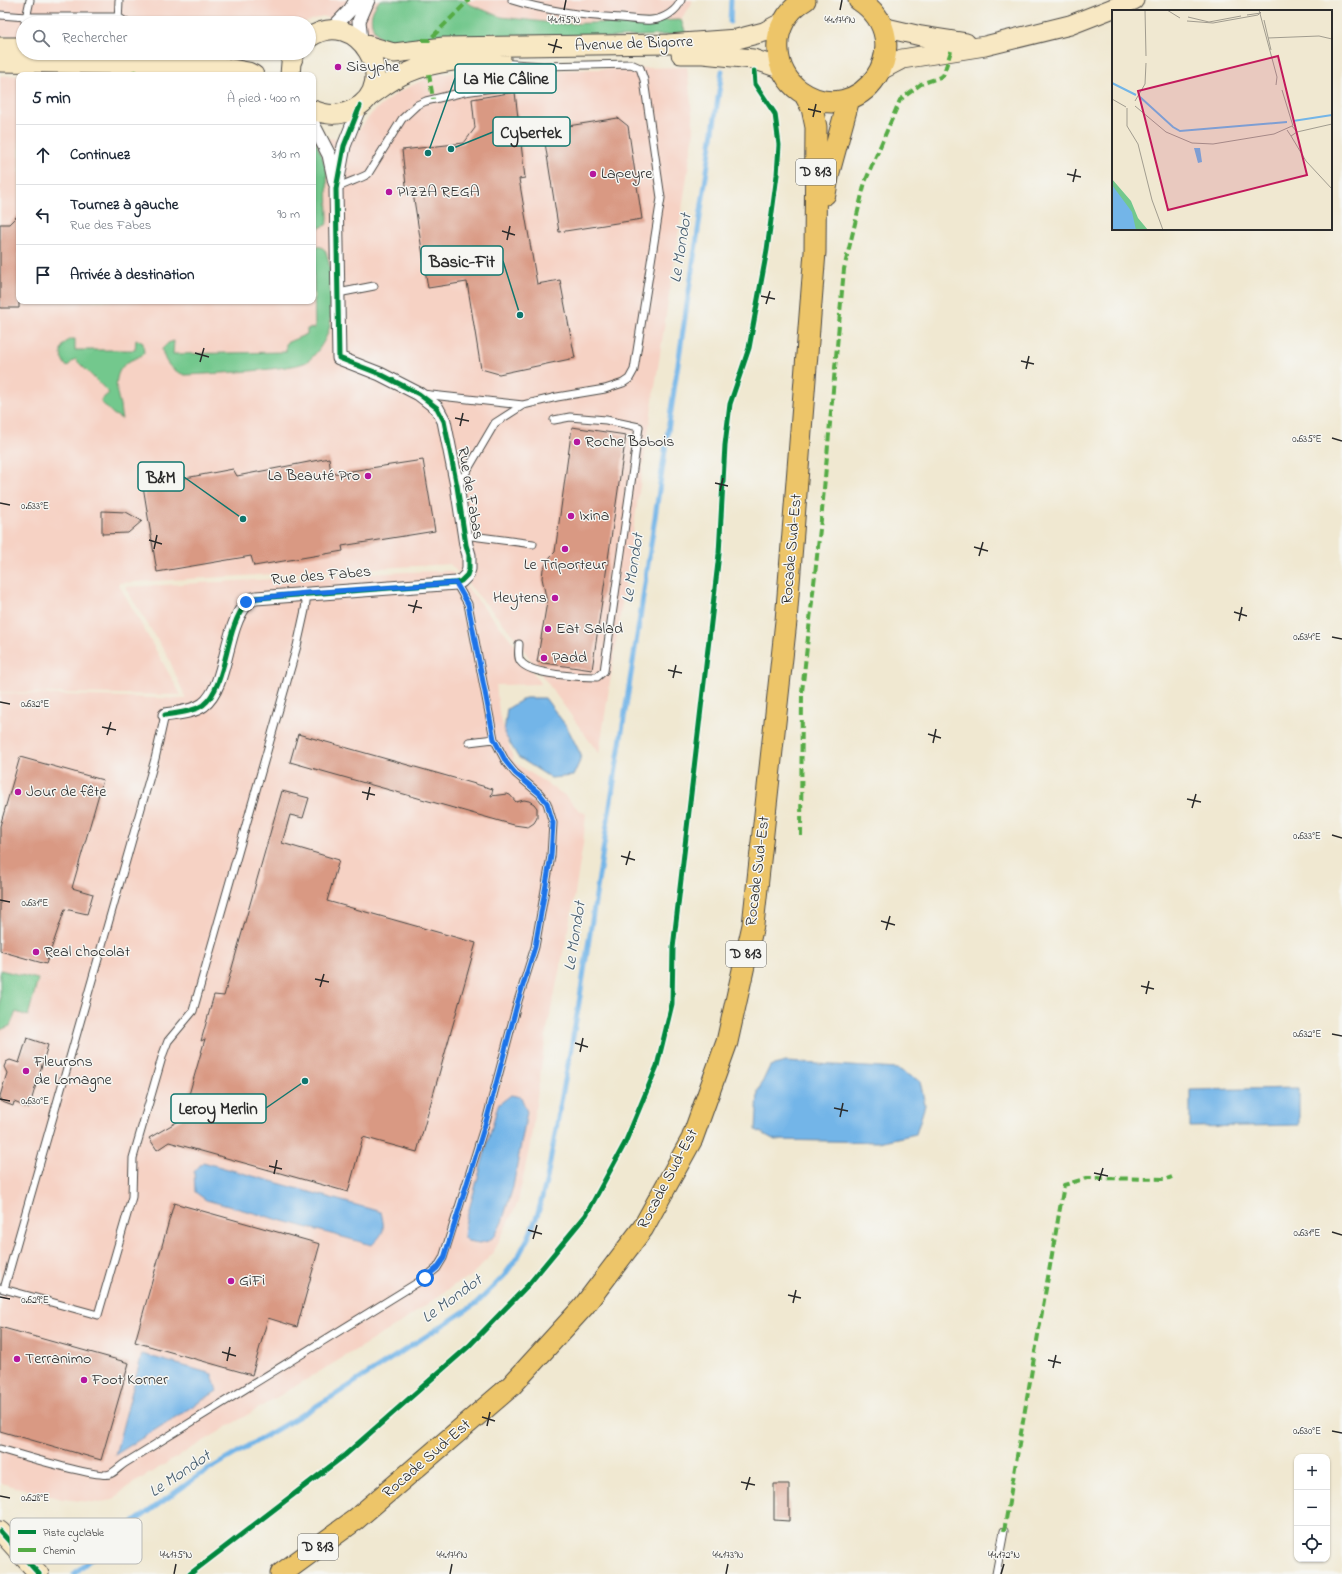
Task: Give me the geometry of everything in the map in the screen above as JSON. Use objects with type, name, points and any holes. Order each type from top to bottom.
[{"type":"main road","points":[[805,0],[798,4],[783,22],[777,46],[778,58],[782,69],[792,84],[805,95],[827,102],[849,99],[862,92],[874,82],[881,70],[886,56],[886,41],[882,27],[876,15],[867,5],[859,0]]},
{"type":"main road","points":[[881,70],[902,59],[985,46],[1070,25],[1134,0]]},
{"type":"main road","name":"Avenue de Bigorre","points":[[331,30],[350,34],[362,42],[394,53],[444,47],[668,44],[737,39],[764,32],[783,22]]},
{"type":"main road","points":[[882,27],[921,36],[985,46]]},
{"type":"main road","points":[[316,34],[331,30]]},
{"type":"main road","points":[[362,42],[371,54],[374,66],[374,79],[365,101]]},
{"type":"main road","points":[[0,47],[16,47]]},
{"type":"main road","name":"Avenue de Bigorre","points":[[316,111],[323,114],[334,115],[345,113],[405,73],[426,66],[468,60],[703,54],[753,59],[782,69]]},
{"type":"main road","points":[[290,72],[292,60]]},
{"type":"main road","points":[[0,62],[216,66],[248,72]]},
{"type":"main road","name":"Rocade Sud-Est","points":[[281,1574],[355,1520],[511,1386],[584,1306],[643,1228],[692,1139],[722,1057],[727,1042],[753,924],[786,621],[815,252],[816,127],[812,108],[805,95]]},
{"type":"main road","name":"Rocade Sud-Est","points":[[815,252],[829,172],[849,99]]},
{"type":"main road","name":"Rocade Sud-Est","points":[[298,1574],[343,1534],[355,1520]]},
{"type":"main road","points":[[0,1531],[10,1545]]},
{"type":"main road","points":[[0,1531],[10,1542]]},
{"type":"main road","points":[[24,1564],[31,1574]]},
{"type":"main road","points":[[30,1564],[39,1574]]},
{"type":"street","points":[[331,30],[350,10],[356,0]]},
{"type":"street","points":[[362,42],[360,21],[368,0]]},
{"type":"street","name":"Rue de Fabas","points":[[336,189],[344,146],[365,101]]},
{"type":"street","name":"Rue de Fabas","points":[[316,130],[329,155],[336,189],[339,358],[380,374],[418,394],[437,408],[444,421],[457,486],[464,536],[469,555],[469,569],[467,575],[461,581],[456,583]]},
{"type":"street","name":"Rue des Fabes","points":[[165,716],[196,709],[204,704],[213,692],[219,679],[228,644],[238,616],[246,602],[256,598],[307,593],[456,583]]},
{"type":"lane","points":[[27,16],[30,0]]},
{"type":"lane","points":[[118,16],[119,0]]},
{"type":"lane","points":[[512,0],[560,11],[596,16],[654,20],[671,14],[679,5],[681,0]]},
{"type":"lane","points":[[0,15],[16,18]]},
{"type":"lane","points":[[418,394],[523,405],[623,384],[629,379],[634,370],[661,198],[644,80],[640,68],[631,64],[543,66],[468,60]]},
{"type":"lane","points":[[336,189],[368,174],[402,119],[417,106],[426,101],[464,92],[517,85]]},
{"type":"lane","points":[[338,293],[374,286]]},
{"type":"lane","points":[[457,486],[495,423],[523,405]]},
{"type":"lane","points":[[519,644],[520,662],[532,670],[580,677],[597,677],[604,671],[639,427],[606,420],[570,417],[554,420]]},
{"type":"lane","points":[[464,536],[533,544]]},
{"type":"lane","points":[[0,1449],[74,1469],[101,1475],[110,1474],[125,1463],[425,1278],[437,1268],[444,1258],[487,1118],[518,1001],[535,947],[551,856],[553,823],[547,803],[540,794],[515,773],[506,762],[494,739],[468,604],[456,583]]},
{"type":"lane","points":[[165,716],[147,788],[2,1289],[98,1315],[132,1197],[133,1158],[148,1106],[168,1041],[193,1011],[297,646],[307,593]]},
{"type":"lane","points":[[469,742],[494,739]]},
{"type":"lane","points":[[996,1574],[1004,1531]]},
{"type":"shaded area","points":[[0,0],[692,0],[691,5],[681,20],[664,25],[453,33],[374,38],[347,24],[322,16],[316,18],[316,16],[16,16],[16,35],[0,36]]},
{"type":"shaded area","points":[[687,67],[694,131],[599,754],[509,630],[450,564],[118,583],[181,695],[0,692],[0,76],[16,75],[16,304],[316,304],[316,138],[352,139],[372,113],[397,93],[433,75],[462,72]]},
{"type":"shaded area","points":[[197,71],[205,72],[156,72]]},
{"type":"shaded area","points":[[451,571],[513,642],[541,684],[496,685],[499,712],[514,762],[564,795],[579,810],[586,814],[583,844],[572,911],[547,1029],[530,1145],[518,1202],[493,1253],[469,1278],[460,1281],[399,1324],[127,1487],[115,1498],[100,1503],[63,1499],[0,1483],[0,693],[186,699],[169,659],[125,587],[405,572]]},
{"type":"green space","points":[[380,0],[465,0],[469,4],[501,17],[562,24],[681,20],[686,34],[549,40],[392,43],[378,36],[373,28],[371,19],[375,7]]},
{"type":"green space","points":[[316,143],[323,158],[327,173],[328,220],[326,225],[317,229]]},
{"type":"green space","points":[[316,246],[321,247],[325,250],[329,262],[331,319],[325,340],[308,361],[287,367],[270,369],[185,375],[169,366],[162,349],[168,343],[174,341],[173,354],[286,352],[286,343],[307,334],[307,329],[315,328]]},
{"type":"green space","points":[[70,339],[75,339],[75,350],[135,350],[136,339],[143,343],[144,353],[123,366],[118,375],[116,385],[122,419],[113,414],[100,401],[109,393],[75,359],[67,367],[64,363],[61,356],[62,348],[63,345]]},
{"type":"green space","points":[[0,970],[38,979],[28,1016],[16,1012],[10,1026],[0,1030]]},
{"type":"water","points":[[525,698],[545,698],[567,727],[581,755],[573,776],[551,778],[518,757],[504,733],[507,709]]},
{"type":"water","points":[[786,1062],[898,1069],[920,1081],[925,1105],[916,1134],[878,1142],[775,1140],[756,1130],[758,1091],[770,1066]]},
{"type":"water","points":[[1299,1088],[1299,1125],[1190,1127],[1190,1090]]},
{"type":"water","points":[[511,1095],[521,1097],[527,1112],[513,1187],[502,1222],[495,1236],[488,1241],[479,1243],[468,1241],[464,1238],[465,1224],[498,1105]]},
{"type":"water","points":[[203,1162],[381,1212],[383,1223],[382,1234],[372,1245],[206,1200],[195,1192],[194,1172]]},
{"type":"water","points":[[142,1354],[212,1374],[217,1391],[115,1455]]},
{"type":"building","points":[[515,92],[525,178],[519,179],[537,284],[560,280],[575,358],[499,374],[481,369],[467,282],[428,288],[413,193],[407,194],[402,150],[464,143],[475,128],[472,99]]},
{"type":"building","name":"Lapeyre","points":[[618,118],[628,126],[642,219],[559,232],[543,130]]},
{"type":"building","points":[[16,217],[16,304],[19,304],[19,308],[0,308],[0,224],[9,224]]},
{"type":"building","points":[[572,427],[626,435],[592,670],[537,662],[547,602],[542,578],[543,569],[550,557],[555,552]]},
{"type":"building","points":[[329,458],[331,474],[423,460],[435,531],[342,546],[343,551],[254,566],[251,556],[157,572],[143,486],[233,469],[237,476]]},
{"type":"building","points":[[102,511],[126,512],[142,521],[128,533],[102,534]]},
{"type":"building","points":[[298,734],[493,789],[491,796],[507,794],[510,795],[516,802],[524,800],[529,801],[537,808],[537,818],[534,823],[528,827],[514,825],[290,762]]},
{"type":"building","points":[[20,757],[103,780],[72,888],[93,894],[87,914],[65,909],[46,964],[0,951],[0,826]]},
{"type":"building","points":[[282,791],[309,798],[303,818],[290,815],[282,843],[339,860],[327,901],[476,943],[417,1152],[363,1137],[348,1192],[169,1142],[157,1150],[149,1138],[182,1119],[205,1039],[201,1041],[214,995],[224,996]]},
{"type":"building","points":[[27,1038],[48,1045],[29,1108],[14,1102],[13,1106],[0,1101],[0,1096],[7,1073],[4,1067],[6,1062],[10,1060],[19,1063]]},
{"type":"building","name":"GiFi","points":[[174,1203],[320,1244],[297,1327],[268,1318],[252,1375],[135,1342]]},
{"type":"building","points":[[0,1327],[129,1363],[101,1460],[0,1431]]},
{"type":"building","points":[[774,1484],[789,1484],[789,1521],[774,1520]]},
{"type":"waterway","points":[[730,22],[731,0]]},
{"type":"waterway","name":"Le Mondot","points":[[140,1518],[198,1476],[335,1395],[477,1303],[504,1276],[519,1255],[529,1236],[538,1213],[547,1178],[578,1009],[640,617],[722,71]]},
{"type":"waterway","name":"Le Mondot","points":[[74,1574],[85,1564]]},
{"type":"marked path","points":[[422,40],[429,40],[469,0]]},
{"type":"marked path","points":[[801,836],[802,692],[822,511],[844,269],[865,182],[900,100],[921,84],[943,76],[951,51]]},
{"type":"marked path","points":[[429,74],[433,99]]},
{"type":"marked path","points":[[1004,1531],[1064,1185],[1087,1178],[1167,1179],[1172,1177]]},
{"type":"cycle path","points":[[190,1574],[345,1455],[469,1346],[529,1284],[586,1215],[625,1143],[657,1066],[672,1004],[673,948],[719,554],[725,445],[730,404],[749,348],[767,250],[777,175],[779,145],[775,114],[755,84],[754,71]]},
{"type":"cycle path","points":[[165,715],[195,709],[203,705],[211,696],[222,671],[229,642],[239,615],[247,603],[256,598],[456,583],[461,581],[467,575],[469,569],[469,555],[466,545],[457,486],[444,421],[437,408],[419,394],[380,374],[339,358],[336,189],[344,146],[360,106]]},
{"type":"cycle path","points":[[0,1531],[10,1542]]},
{"type":"cycle path","points":[[30,1564],[39,1574]]},
{"type":"place","name":"Sisyphe","points":[[338,67]]},
{"type":"place","name":"Cybertek","points":[[451,149]]},
{"type":"place","name":"La Mie Câline","points":[[428,153]]},
{"type":"place","name":"Lapeyre","points":[[593,174]]},
{"type":"place","name":"PIZZA REGA","points":[[389,192]]},
{"type":"place","name":"Basic-Fit","points":[[520,315]]},
{"type":"place","name":"Roche Bobois","points":[[577,442]]},
{"type":"place","name":"La Beauté Pro","points":[[368,476]]},
{"type":"place","name":"Ixina","points":[[571,516]]},
{"type":"place","name":"B&M","points":[[243,519]]},
{"type":"place","name":"Le Triporteur","points":[[565,549]]},
{"type":"place","name":"Heytens","points":[[555,598]]},
{"type":"place","name":"Eat Salad","points":[[548,629]]},
{"type":"place","name":"Padd","points":[[544,658]]},
{"type":"place","name":"Jour de fête","points":[[18,792]]},
{"type":"place","name":"Real chocolat","points":[[36,952]]},
{"type":"place","name":"Fleurons de Lomagne","points":[[26,1071]]},
{"type":"place","name":"Leroy Merlin","points":[[305,1081]]},
{"type":"place","name":"GiFi","points":[[231,1281]]},
{"type":"place","name":"Terranimo","points":[[17,1359]]},
{"type":"place","name":"Foot Korner","points":[[84,1380]]},
{"type":"route","points":[[246,602],[256,598],[307,593],[456,583],[468,604],[494,739],[506,762],[515,773],[540,794],[547,803],[551,812],[553,823],[551,856],[535,947],[518,1001],[487,1118],[444,1258],[437,1268],[425,1278]]}]
